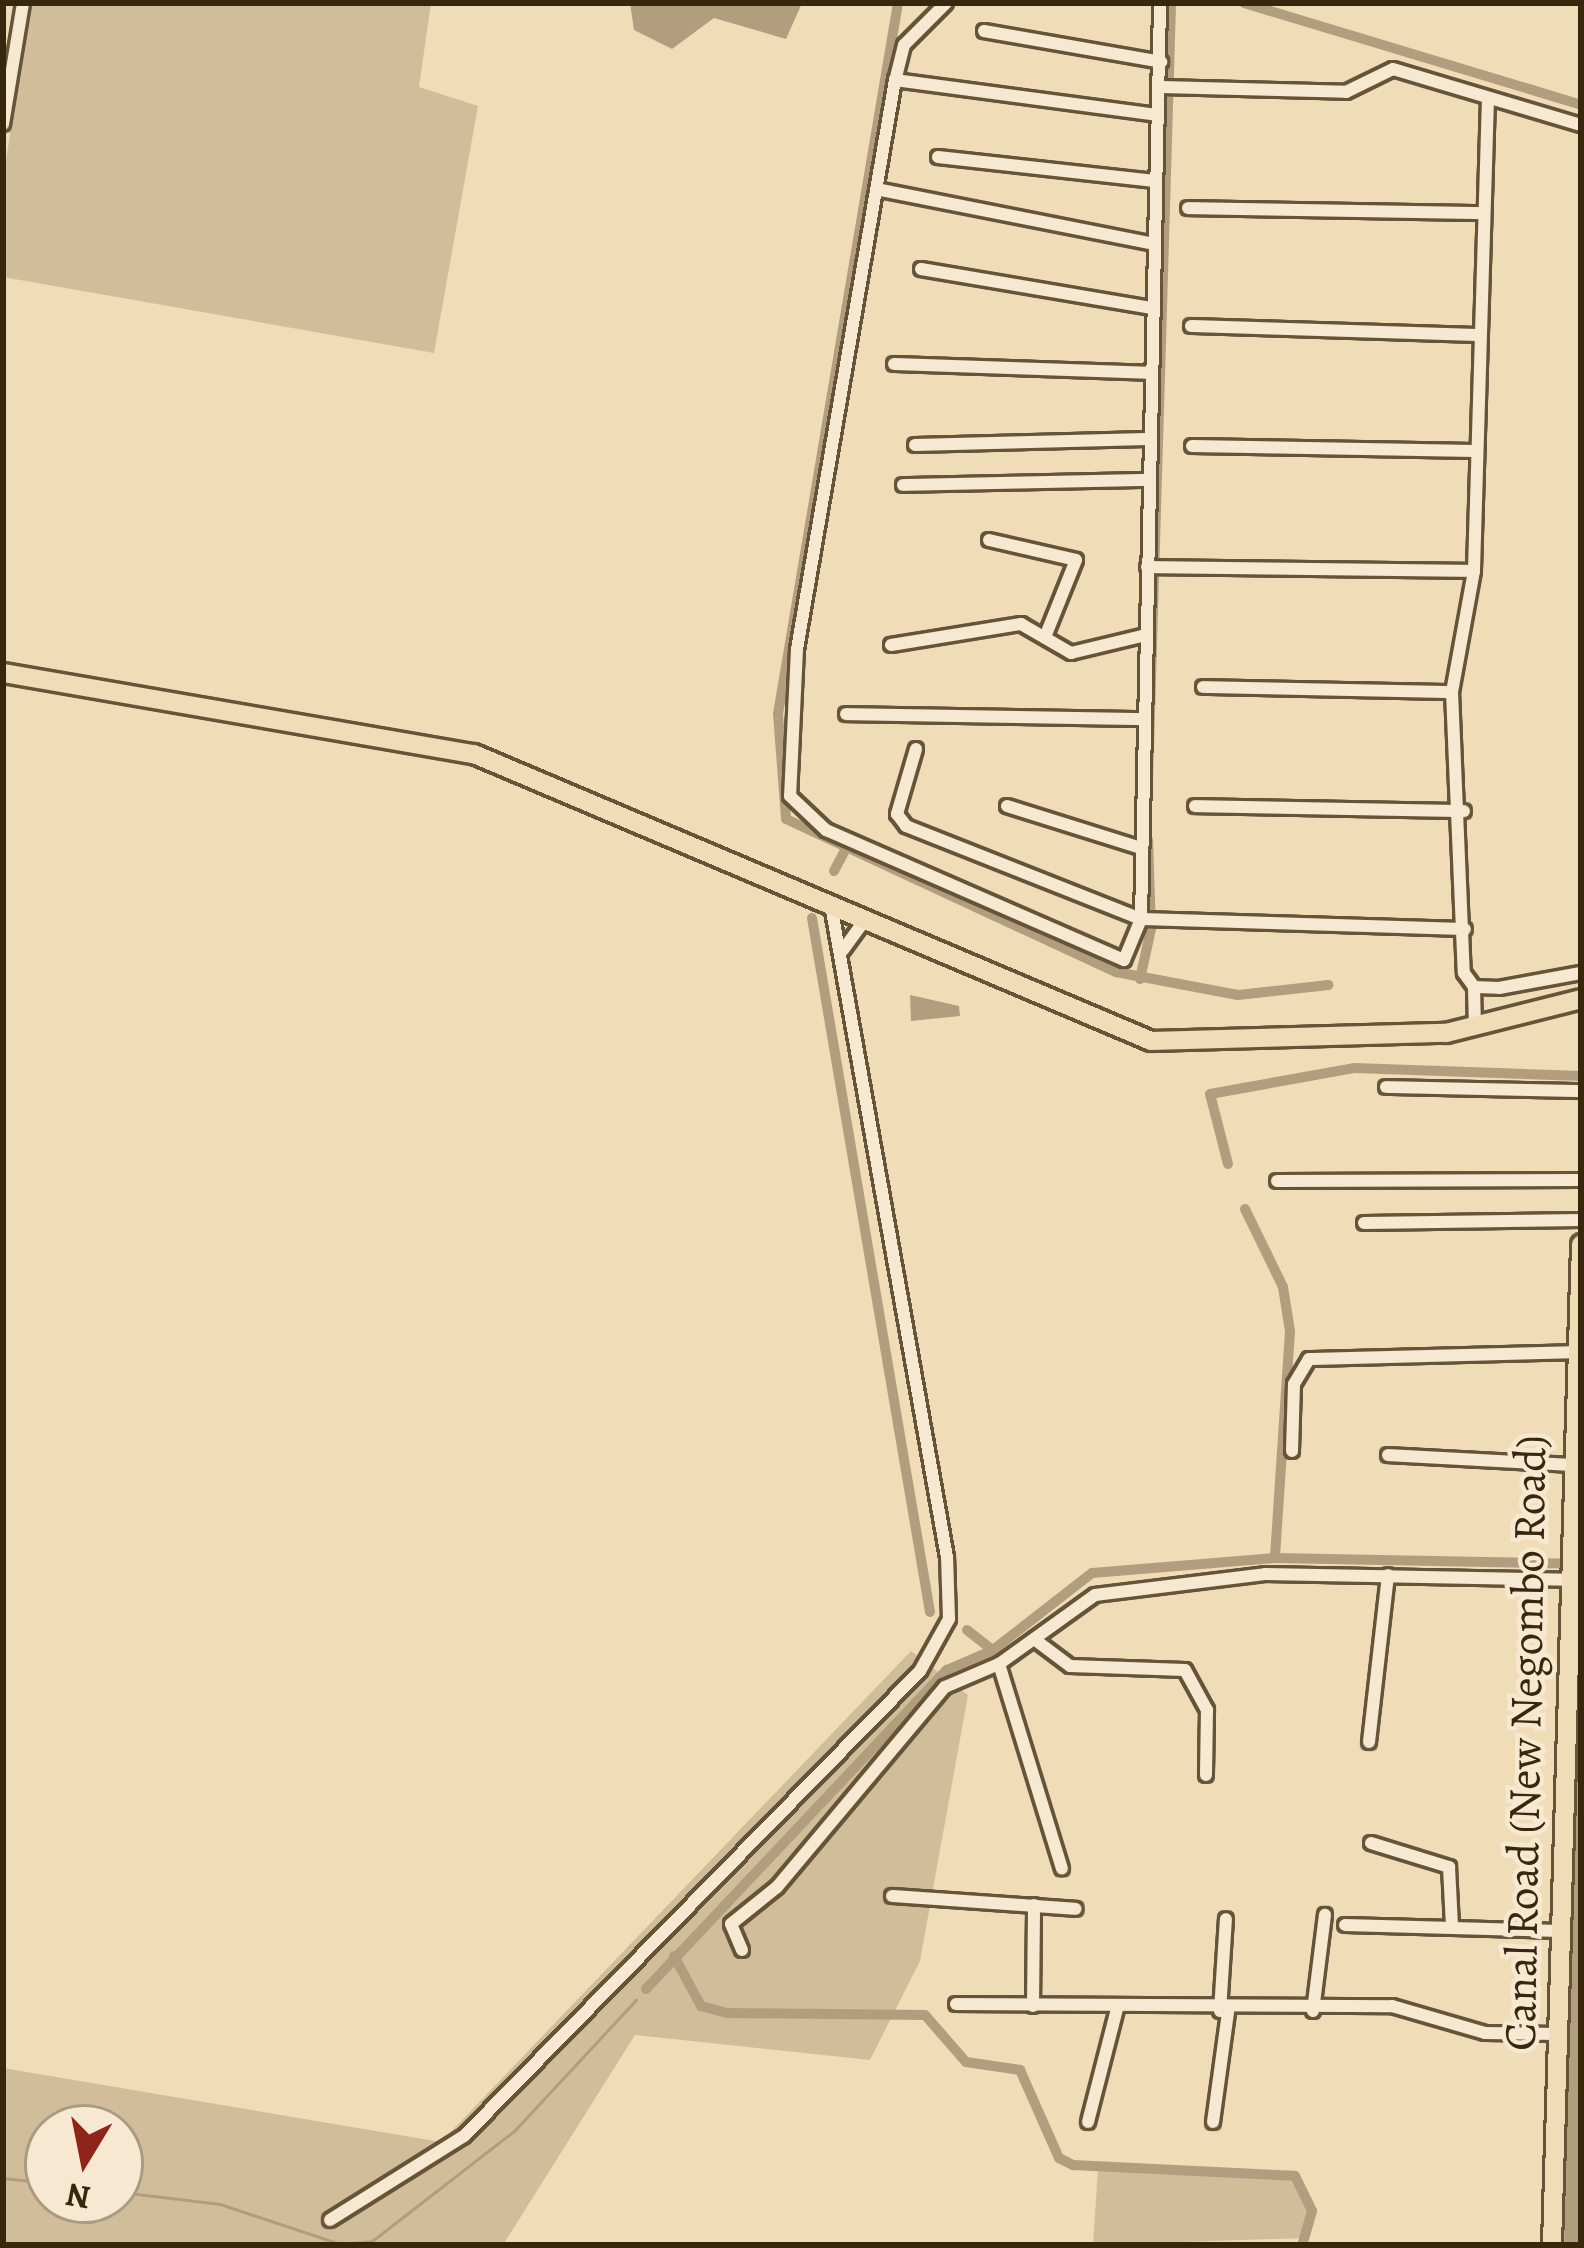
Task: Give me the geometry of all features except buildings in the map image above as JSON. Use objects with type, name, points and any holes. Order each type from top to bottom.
[{"type":"main road","points":[[3,673],[474,754],[1151,1041],[1475,1029],[1581,999]]},
{"type":"main road","name":"Canal Road (New Negombo Road)","points":[[1552,2245],[1574,1352],[1581,1244]]},
{"type":"street","points":[[3,124],[23,3]]},
{"type":"street","points":[[946,3],[904,45],[895,80],[797,649],[790,796],[826,830],[1124,960],[1148,920],[1138,847],[1146,635],[1155,567],[1147,439],[1157,116],[1167,87],[1161,62],[1160,3]]},
{"type":"street","points":[[984,31],[1161,62]]},
{"type":"street","points":[[1167,87],[1346,92],[1394,69],[1581,125]]},
{"type":"street","points":[[895,80],[1157,116]]},
{"type":"street","points":[[1475,1029],[1465,929],[1464,811],[1452,692],[1474,571],[1488,98]]},
{"type":"street","points":[[938,157],[1155,181]]},
{"type":"street","points":[[876,189],[1154,244]]},
{"type":"street","points":[[1188,208],[1482,213]]},
{"type":"street","points":[[921,269],[1151,308]]},
{"type":"street","points":[[1191,326],[1479,334]]},
{"type":"street","points":[[894,364],[1149,373]]},
{"type":"street","points":[[915,445],[1147,439]]},
{"type":"street","points":[[1192,446],[1475,452]]},
{"type":"street","points":[[903,485],[1147,481]]},
{"type":"street","points":[[989,540],[1076,560],[1045,638]]},
{"type":"street","points":[[1155,567],[1474,571]]},
{"type":"street","points":[[891,645],[1021,624],[1071,653],[1146,635]]},
{"type":"street","points":[[1203,687],[1452,692]]},
{"type":"street","points":[[846,714],[1142,719]]},
{"type":"street","points":[[916,748],[897,814],[906,826],[1148,920],[1465,929]]},
{"type":"street","points":[[1006,806],[1138,847]]},
{"type":"street","points":[[1195,806],[1464,811]]},
{"type":"street","points":[[330,2220],[464,2136],[920,1671],[949,1619],[831,902]]},
{"type":"street","points":[[841,957],[866,918]]},
{"type":"street","points":[[1474,987],[1581,973]]},
{"type":"street","points":[[1386,1088],[1581,1091]]},
{"type":"street","points":[[1277,1181],[1581,1180]]},
{"type":"street","points":[[1364,1223],[1581,1220]]},
{"type":"street","points":[[1292,1451],[1294,1384],[1309,1359],[1574,1352]]},
{"type":"street","points":[[1388,1455],[1571,1465]]},
{"type":"street","points":[[1369,1742],[1388,1575]]},
{"type":"street","points":[[742,1950],[731,1924],[776,1887],[945,1687],[999,1664],[1123,1586],[1388,1575],[1568,1578]]},
{"type":"street","points":[[1034,1639],[1070,1666],[1185,1670],[1207,1710],[1206,1775]]},
{"type":"street","points":[[999,1664],[1062,1869]]},
{"type":"street","points":[[1371,1843],[1450,1867],[1452,1926]]},
{"type":"street","points":[[892,1896],[1076,1909]]},
{"type":"street","points":[[1033,2006],[1034,1905]]},
{"type":"street","points":[[1313,2011],[1324,1915]]},
{"type":"street","points":[[1213,2122],[1224,2012],[1226,1919]]},
{"type":"street","points":[[1345,1925],[1560,1931]]},
{"type":"street","points":[[956,2004],[1224,2012],[1391,2006],[1485,2033],[1558,2034]]},
{"type":"street","points":[[1088,2122],[1118,2009]]},
{"type":"shaded area","points":[[32,3],[431,3],[419,87],[478,106],[434,353],[3,277],[3,178]]},
{"type":"shaded area","points":[[630,3],[802,3],[786,39],[714,18],[672,49],[634,30]]},
{"type":"shaded area","points":[[910,995],[959,1006],[960,1016],[911,1021]]},
{"type":"shaded area","points":[[1581,1534],[1581,2245],[1564,2245],[1578,1614]]},
{"type":"shaded area","points":[[911,1651],[968,1695],[920,1961],[870,2060],[635,2035],[503,2245],[3,2245],[3,2068],[441,2142]]},
{"type":"shaded area","points":[[1098,2169],[1295,2176],[1312,2211],[1306,2238],[1093,2245]]},
{"type":"waterway","points":[[898,3],[778,714],[786,819],[1116,972],[1238,995],[1328,985]]},
{"type":"waterway","points":[[1148,780],[1171,3]]},
{"type":"waterway","points":[[1244,3],[1581,105]]},
{"type":"waterway","points":[[1140,979],[1151,929],[1148,840]]},
{"type":"waterway","points":[[834,871],[844,852]]},
{"type":"waterway","points":[[812,918],[930,1612]]},
{"type":"waterway","points":[[1228,1164],[1210,1094],[1354,1068],[1581,1076]]},
{"type":"waterway","points":[[1245,1209],[1283,1287],[1290,1331],[1275,1558]]},
{"type":"waterway","points":[[646,1989],[947,1670],[993,1650],[1092,1573],[1275,1558],[1581,1564]]},
{"type":"waterway","points":[[967,1630],[993,1650]]},
{"type":"waterway","points":[[674,1956],[701,2006],[728,2013],[925,2015],[966,2062],[1020,2070],[1059,2158],[1073,2165],[1295,2176],[1312,2211],[1302,2245]]},
{"type":"waterway","points":[[144,2195],[220,2204],[340,2244],[372,2241],[515,2130],[636,2000]]},
{"type":"waterway","points":[[3,2178],[24,2180]]}]
